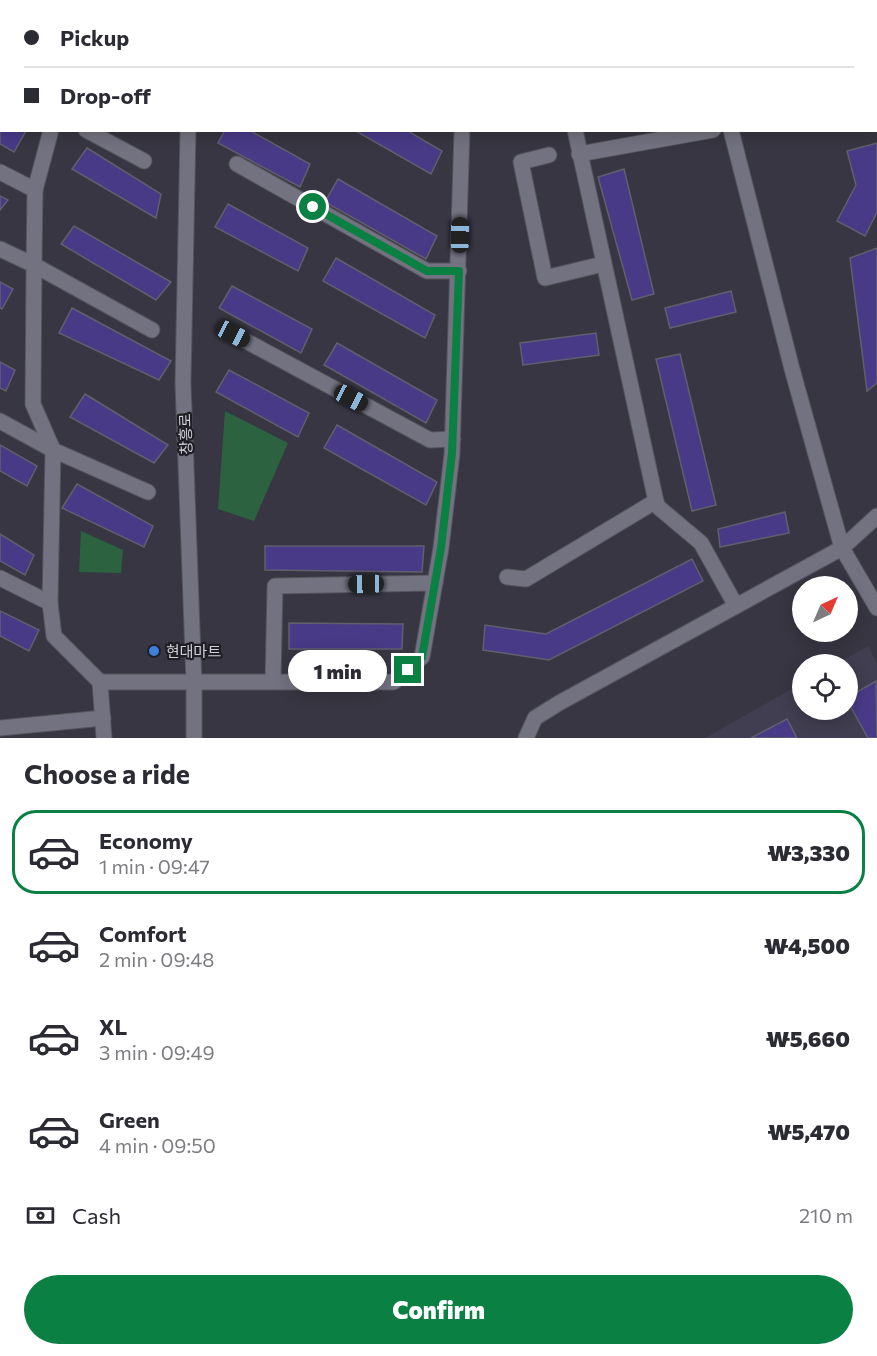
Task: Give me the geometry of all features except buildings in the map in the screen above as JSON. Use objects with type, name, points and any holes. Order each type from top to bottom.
[{"type":"street","points":[[50,132],[35,190],[33,404],[52,450],[50,603],[54,636],[99,682],[104,738]]},
{"type":"street","points":[[90,132],[144,161]]},
{"type":"street","name":"창흥로","points":[[188,132],[183,383],[194,738]]},
{"type":"street","points":[[99,682],[394,682],[422,657],[435,583],[453,439],[462,132]]},
{"type":"street","points":[[575,132],[657,506],[700,543],[736,606]]},
{"type":"street","points":[[579,154],[701,132]]},
{"type":"street","points":[[732,132],[792,369],[842,549],[877,608]]},
{"type":"street","points":[[549,154],[521,162],[545,278],[603,264]]},
{"type":"street","points":[[237,164],[427,271],[459,271]]},
{"type":"street","points":[[0,172],[35,190]]},
{"type":"street","points":[[0,249],[34,265],[152,330]]},
{"type":"street","points":[[233,334],[430,440],[453,439]]},
{"type":"street","points":[[0,421],[52,450],[148,492]]},
{"type":"street","points":[[507,577],[526,579],[656,501]]},
{"type":"street","points":[[526,738],[535,718],[842,549],[877,516]]},
{"type":"street","points":[[0,578],[50,603]]},
{"type":"street","points":[[273,681],[275,586],[435,583]]},
{"type":"street","points":[[0,728],[104,718]]},
{"type":"shaded area","points":[[868,646],[877,663],[877,738],[705,738],[792,689],[792,720],[858,720],[858,654],[854,654]]},
{"type":"green space","points":[[225,411],[288,443],[254,521],[218,509]]},
{"type":"green space","points":[[81,531],[123,550],[121,573],[79,572]]},
{"type":"place","name":"현대마트","points":[[154,651]]},
{"type":"route","points":[[313,207],[427,271],[459,271],[452,453],[441,548],[422,657],[408,670]]}]
